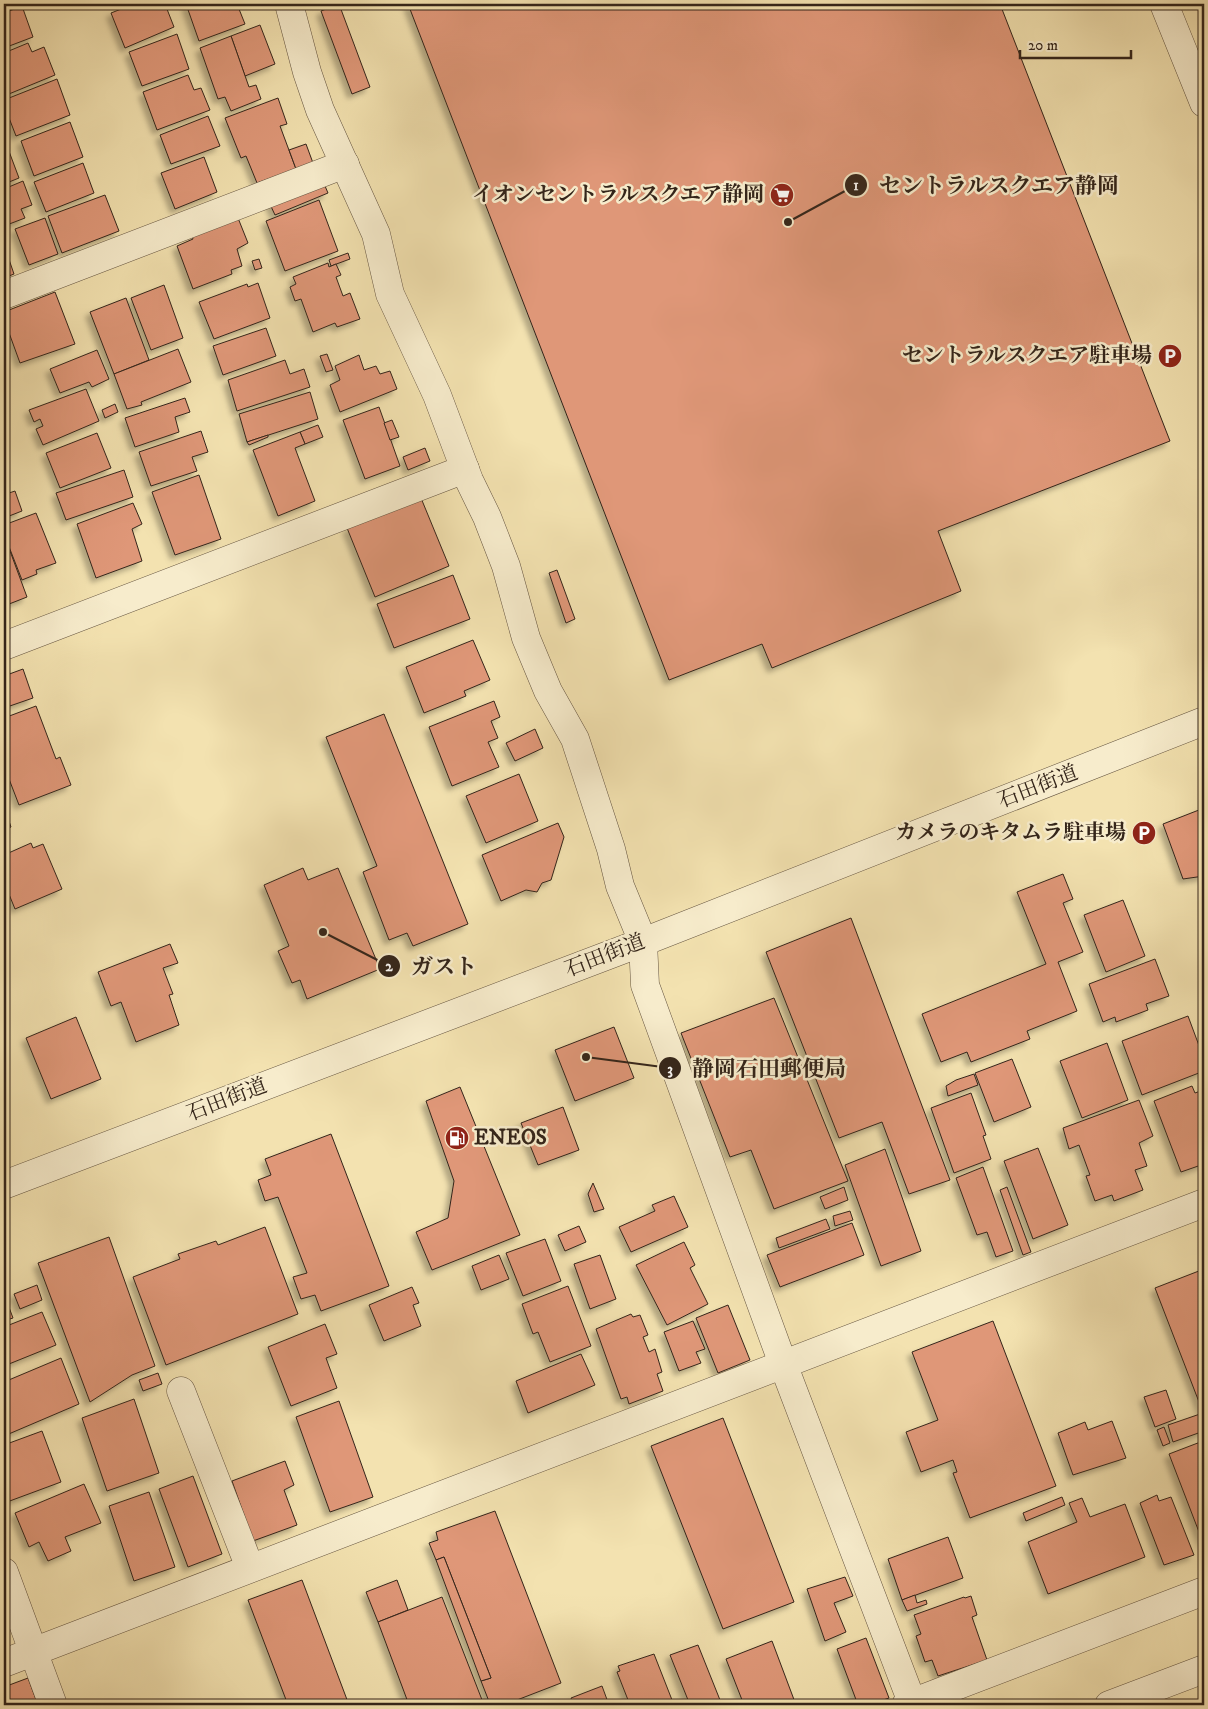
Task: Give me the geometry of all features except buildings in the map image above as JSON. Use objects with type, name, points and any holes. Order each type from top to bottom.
[{"type":"street","points":[[289,4],[307,72],[320,110],[376,234],[390,294],[436,395],[465,469],[487,517],[506,566],[526,638],[548,691],[574,739],[611,849],[620,886],[643,942],[645,985],[783,1364],[910,1704],[1204,1591]]},
{"type":"street","points":[[1164,4],[1204,103]]},
{"type":"street","points":[[4,295],[345,164]]},
{"type":"street","points":[[4,646],[465,469]]},
{"type":"street","name":"石田街道","points":[[4,1185],[643,942],[1204,721]]},
{"type":"street","points":[[4,1663],[1204,1203]]},
{"type":"street","points":[[181,1391],[250,1568]]},
{"type":"street","points":[[4,1572],[53,1705]]},
{"type":"street","points":[[1109,1705],[1204,1669]]},
{"type":"place","name":"イオンセントラルスクエア静岡","points":[[782,195]]},
{"type":"place","name":"セントラルスクエア静岡","points":[[788,222]]},
{"type":"place","name":"セントラルスクエア駐車場","points":[[1170,356]]},
{"type":"place","name":"カメラのキタムラ駐車場","points":[[1144,833]]},
{"type":"place","name":"ガスト","points":[[323,932]]},
{"type":"place","name":"静岡石田郵便局","points":[[586,1057]]},
{"type":"place","name":"ENEOS","points":[[457,1138]]}]
